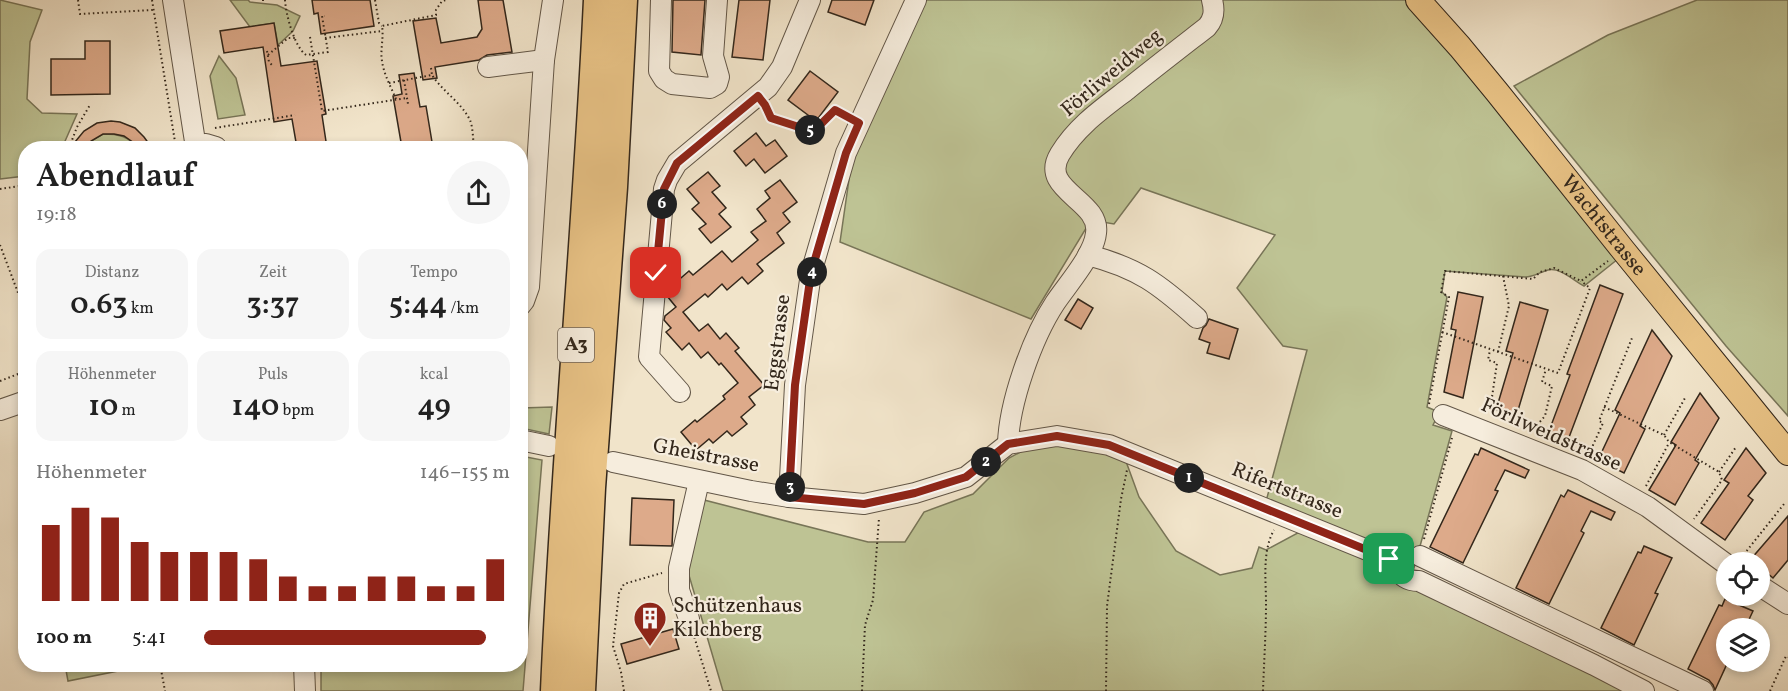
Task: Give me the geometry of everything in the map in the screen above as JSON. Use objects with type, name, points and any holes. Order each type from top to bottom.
[{"type":"highway","name":"A3","points":[[555,691],[565,494],[587,196],[598,0]]},
{"type":"highway","name":"A3","points":[[581,691],[591,488],[612,199],[623,0]]},
{"type":"main road","name":"Wachtstrasse","points":[[1418,0],[1460,47],[1788,453]]},
{"type":"street","points":[[173,0],[199,141]]},
{"type":"street","points":[[528,290],[544,60],[553,0]]},
{"type":"street","points":[[661,0],[659,71],[664,79],[672,84],[710,88],[717,84],[719,78],[713,56],[717,0]]},
{"type":"street","points":[[680,392],[649,357],[664,189],[677,163],[768,87],[782,67],[810,0]]},
{"type":"street","name":"Eggstrasse","points":[[789,497],[795,385],[811,273],[846,153],[916,0]]},
{"type":"street","name":"Förliweidweg","points":[[1008,444],[1008,431],[1019,386],[1036,339],[1053,305],[1088,255],[1096,234],[1095,221],[1089,211],[1061,185],[1055,175],[1055,165],[1059,155],[1080,127],[1207,27],[1214,13],[1212,0]]},
{"type":"street","points":[[488,67],[544,60]]},
{"type":"street","points":[[1088,255],[1136,271],[1163,288],[1197,318]]},
{"type":"street","points":[[0,410],[18,404]]},
{"type":"street","name":"Förliweidstrasse","points":[[1448,423],[1582,470],[1648,507],[1716,557]]},
{"type":"street","name":"Rifertstrasse","points":[[789,497],[864,504],[915,493],[966,477],[1008,444],[1057,436],[1109,445],[1389,559],[1407,580],[1419,580],[1644,691]]},
{"type":"street","points":[[528,442],[549,446]]},
{"type":"street","name":"Gheistrasse","points":[[613,462],[699,481],[789,497]]},
{"type":"street","points":[[689,619],[679,590],[679,568],[699,481]]},
{"type":"street","points":[[1421,549],[1490,589],[1703,691]]},
{"type":"street","points":[[1480,610],[1490,589]]},
{"type":"street","points":[[1770,592],[1788,604]]},
{"type":"street","points":[[1653,691],[1662,671]]},
{"type":"street","points":[[304,672],[305,691]]},
{"type":"path","points":[[78,0],[80,14],[153,10]]},
{"type":"path","points":[[152,0],[175,141]]},
{"type":"path","points":[[285,0],[295,38],[301,51],[306,55],[328,52],[322,16],[325,16]]},
{"type":"path","points":[[375,0],[379,23],[383,31],[382,60],[385,75],[396,99]]},
{"type":"path","points":[[382,26],[436,15],[436,10],[442,1],[446,0]]},
{"type":"path","points":[[325,38],[383,31]]},
{"type":"path","points":[[310,37],[320,111],[407,98]]},
{"type":"path","points":[[273,66],[269,62],[267,53],[288,38],[295,38]]},
{"type":"path","points":[[431,68],[436,81],[452,96],[470,120],[473,141]]},
{"type":"path","points":[[389,83],[432,75]]},
{"type":"path","points":[[404,79],[408,104]]},
{"type":"path","points":[[758,96],[771,118],[808,130],[818,127],[835,110],[859,123]]},
{"type":"path","points":[[72,141],[90,105]]},
{"type":"path","points":[[199,141],[295,115]]},
{"type":"path","points":[[0,189],[18,186]]},
{"type":"path","points":[[0,245],[18,293]]},
{"type":"path","points":[[1581,281],[1623,250]]},
{"type":"path","points":[[1431,391],[1442,332],[1449,297],[1441,292],[1445,271],[1533,279],[1540,272],[1554,268],[1590,288],[1558,373],[1442,332]]},
{"type":"path","points":[[1498,352],[1509,306],[1503,275]]},
{"type":"path","points":[[1582,470],[1603,423],[1599,421],[1632,338]]},
{"type":"path","points":[[1490,349],[1488,360],[1497,363],[1492,398]]},
{"type":"path","points":[[1545,416],[1552,386],[1542,382],[1546,369]]},
{"type":"path","points":[[0,381],[18,374]]},
{"type":"path","points":[[1664,435],[1685,398]]},
{"type":"path","points":[[1604,407],[1664,435],[1669,442],[1719,472],[1722,480],[1683,534]]},
{"type":"path","points":[[1421,549],[1448,423]]},
{"type":"path","points":[[1637,501],[1669,442]]},
{"type":"path","points":[[1719,472],[1736,447]]},
{"type":"path","points":[[1106,691],[1107,606],[1121,500],[1131,453]]},
{"type":"path","points":[[1745,552],[1784,504]]},
{"type":"path","points":[[862,691],[865,625],[873,600],[879,515]]},
{"type":"path","points":[[1263,691],[1265,579],[1269,539],[1282,516]]},
{"type":"path","points":[[624,691],[613,646],[619,593],[624,584],[679,568]]},
{"type":"path","points":[[689,619],[711,691]]},
{"type":"path","points":[[1770,691],[1786,656],[1788,657]]},
{"type":"path","points":[[161,672],[165,691]]},
{"type":"green space","points":[[0,0],[42,10],[30,42],[27,99],[42,113],[77,114],[65,141],[18,141],[18,177],[0,179]]},
{"type":"green space","points":[[230,0],[248,0],[277,5],[300,16],[293,31],[278,45],[274,23],[250,27]]},
{"type":"green space","points":[[923,0],[1406,0],[1409,2],[1618,259],[1584,286],[1562,272],[1553,270],[1525,277],[1445,271],[1442,292],[1447,297],[1427,407],[1441,413],[1438,421],[1435,421],[1433,425],[1452,431],[1412,575],[1265,505],[1307,350],[1283,346],[1237,288],[1275,235],[1141,188],[1114,224],[1091,220],[1031,319],[840,242],[858,117]]},
{"type":"green space","points":[[1697,0],[1788,0],[1788,416],[1726,346],[1514,86],[1608,35]]},
{"type":"green space","points":[[219,56],[236,78],[245,115],[218,119],[210,76]]},
{"type":"green space","points":[[103,134],[113,134],[131,141],[91,141]]},
{"type":"green space","points":[[552,407],[549,434],[528,430],[528,408]]},
{"type":"green space","points":[[1056,442],[1124,456],[1139,497],[1176,551],[1220,575],[1252,568],[1259,547],[1266,550],[1305,529],[1330,538],[1512,635],[1625,691],[723,691],[688,572],[704,500],[868,542],[905,542],[924,512],[973,494],[1009,458],[1028,448]]},
{"type":"green space","points":[[528,457],[542,460],[528,630]]},
{"type":"green space","points":[[66,672],[113,672],[68,681]]},
{"type":"green space","points":[[321,672],[525,672],[523,691],[321,691]]},
{"type":"building","points":[[312,0],[370,0],[374,26],[321,34],[318,13],[314,14]]},
{"type":"building","points":[[478,0],[503,0],[512,52],[487,55],[479,60],[435,67],[437,78],[423,80],[413,21],[436,18],[441,43],[477,37],[482,29]]},
{"type":"building","points":[[673,0],[705,0],[701,55],[672,52]]},
{"type":"building","points":[[739,0],[770,0],[763,60],[732,57]]},
{"type":"building","points":[[832,0],[874,0],[865,25],[828,12]]},
{"type":"building","points":[[274,23],[281,66],[317,61],[326,114],[322,115],[326,141],[296,141],[292,119],[274,122],[263,47],[224,53],[220,31]]},
{"type":"building","points":[[85,41],[110,41],[110,94],[51,95],[51,59],[85,59]]},
{"type":"building","points":[[810,71],[838,92],[816,121],[788,100]]},
{"type":"building","points":[[414,73],[420,107],[426,106],[432,141],[401,141],[393,96],[402,94],[399,75]]},
{"type":"building","points":[[120,122],[135,128],[147,141],[131,141],[124,136],[103,134],[91,141],[76,141],[84,131],[97,123]]},
{"type":"building","points":[[756,133],[766,146],[775,140],[787,156],[765,173],[754,159],[746,166],[734,151]]},
{"type":"building","points":[[708,172],[720,186],[712,192],[726,208],[719,214],[731,227],[711,243],[699,229],[706,224],[692,209],[699,203],[687,189]]},
{"type":"building","points":[[780,180],[797,202],[783,213],[790,222],[777,233],[784,243],[757,264],[763,271],[748,284],[742,277],[727,290],[722,284],[708,297],[705,294],[683,312],[699,331],[708,324],[720,339],[726,333],[739,348],[735,351],[764,385],[749,397],[755,405],[741,417],[747,424],[732,436],[727,431],[713,443],[709,439],[696,450],[681,432],[725,399],[723,396],[738,383],[708,352],[701,358],[689,343],[682,350],[666,332],[671,328],[664,320],[665,316],[676,307],[667,296],[667,290],[689,271],[693,275],[722,251],[732,262],[758,240],[751,232],[766,221],[757,209],[770,198],[765,191]]},
{"type":"building","points":[[1600,285],[1623,294],[1568,440],[1549,431],[1570,375],[1567,374]]},
{"type":"building","points":[[1458,292],[1483,297],[1463,398],[1444,392],[1456,330],[1451,329]]},
{"type":"building","points":[[1078,299],[1093,308],[1081,329],[1065,320]]},
{"type":"building","points":[[1520,302],[1548,310],[1516,417],[1496,410],[1513,353],[1506,351]]},
{"type":"building","points":[[1209,319],[1238,329],[1229,359],[1207,353],[1210,343],[1199,339]]},
{"type":"building","points":[[1652,330],[1672,356],[1640,426],[1645,429],[1624,473],[1598,460],[1620,413],[1615,410]]},
{"type":"building","points":[[1700,393],[1719,418],[1695,460],[1699,463],[1675,505],[1649,490],[1676,445],[1671,442]]},
{"type":"building","points":[[1481,448],[1529,470],[1525,478],[1505,470],[1495,490],[1498,491],[1463,563],[1430,547],[1475,454],[1478,455]]},
{"type":"building","points":[[1746,448],[1766,473],[1748,496],[1753,500],[1725,540],[1701,523],[1729,483],[1724,480]]},
{"type":"building","points":[[1568,490],[1615,512],[1611,520],[1591,511],[1581,531],[1584,533],[1549,604],[1516,588],[1561,495],[1564,497]]},
{"type":"building","points":[[632,498],[674,500],[672,546],[630,545]]},
{"type":"building","points":[[1788,516],[1788,560],[1773,578],[1770,575],[1770,552],[1757,552]]},
{"type":"building","points":[[1644,546],[1672,558],[1634,645],[1601,628],[1638,552],[1641,553]]},
{"type":"building","points":[[1719,606],[1741,606],[1753,611],[1750,618],[1716,618],[1716,672],[1723,672],[1715,690],[1709,680],[1688,669]]},
{"type":"building","name":"Schützenhaus Kilchberg","points":[[673,629],[679,649],[627,664],[621,644]]},
{"type":"place","name":"Schützenhaus Kilchberg","points":[[650,647]]},
{"type":"route","points":[[656,273],[664,189],[677,163],[758,96],[771,118],[808,130],[818,127],[835,110],[859,123],[846,153],[811,273],[795,385],[789,497],[864,504],[915,493],[966,477],[1008,444],[1057,436],[1109,445],[1131,453],[1389,559]]}]
